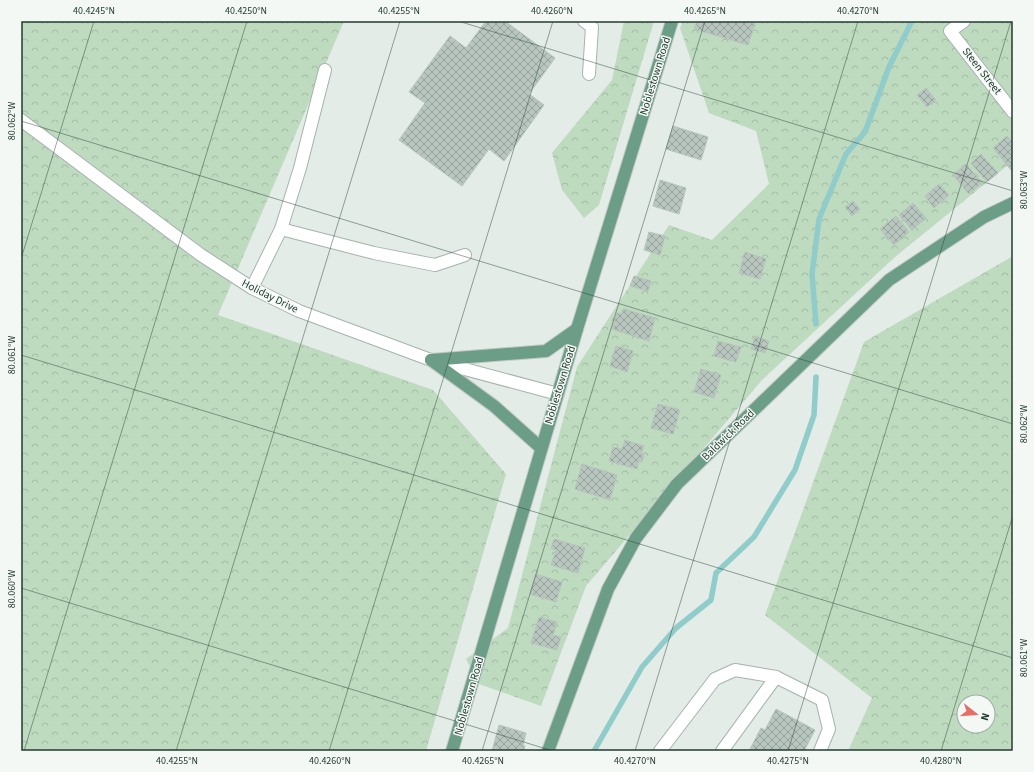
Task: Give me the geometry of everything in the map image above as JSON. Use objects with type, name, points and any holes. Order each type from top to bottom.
[{"type":"main road","name":"Noblestown Road","points":[[452,751],[541,448],[672,21]]},
{"type":"main road","name":"Baldwick Road","points":[[548,751],[608,589],[636,538],[676,484],[889,280],[984,217],[1013,203]]},
{"type":"main road","points":[[431,360],[546,351],[577,329]]},
{"type":"main road","points":[[431,360],[494,406],[541,448]]},
{"type":"street","points":[[584,21],[592,27],[589,74]]},
{"type":"street","name":"Steen Street","points":[[964,21],[950,31],[1013,112]]},
{"type":"street","points":[[252,288],[281,229],[300,168],[325,70]]},
{"type":"street","name":"Holiday Drive","points":[[21,120],[201,255],[252,288],[299,311],[431,360],[558,394]]},
{"type":"street","points":[[281,229],[374,253],[435,265],[465,255]]},
{"type":"street","points":[[660,751],[715,679],[735,670],[776,677],[822,700],[829,729],[820,751]]},
{"type":"street","points":[[722,751],[776,677]]},
{"type":"green space","points":[[21,21],[344,21],[218,315],[433,390],[506,474],[426,751],[21,751]]},
{"type":"green space","points":[[624,21],[654,21],[599,205],[584,218],[562,190],[552,153],[612,80]]},
{"type":"green space","points":[[683,21],[1013,21],[1013,161],[895,257],[762,380],[586,586],[541,706],[479,684],[466,659],[508,628],[577,367],[669,225],[712,240],[769,184],[756,131],[709,113],[680,28]]},
{"type":"green space","points":[[1013,256],[1013,751],[848,751],[872,698],[765,615],[864,342]]},
{"type":"building","points":[[486,21],[505,21],[555,58],[529,94],[544,105],[504,161],[489,149],[462,186],[399,140],[425,103],[409,92],[450,36],[466,48]]},
{"type":"building","points":[[697,21],[746,21],[755,24],[748,45],[694,29]]},
{"type":"building","points":[[926,88],[936,100],[927,107],[917,95]]},
{"type":"building","points":[[673,126],[708,137],[701,160],[666,149]]},
{"type":"building","points":[[1007,136],[1013,142],[1013,168],[1011,170],[993,148]]},
{"type":"building","points":[[981,154],[998,173],[987,182],[971,163]]},
{"type":"building","points":[[966,164],[982,183],[969,194],[953,175]]},
{"type":"building","points":[[660,180],[686,188],[679,214],[653,206]]},
{"type":"building","points":[[939,184],[949,195],[934,208],[925,196]]},
{"type":"building","points":[[853,201],[860,209],[852,216],[845,207]]},
{"type":"building","points":[[913,203],[926,218],[912,230],[899,215]]},
{"type":"building","points":[[896,216],[909,232],[894,245],[880,229]]},
{"type":"building","points":[[649,232],[665,236],[660,255],[644,250]]},
{"type":"building","points":[[745,252],[766,259],[760,279],[739,273]]},
{"type":"building","points":[[634,276],[651,281],[648,291],[630,286]]},
{"type":"building","points":[[624,309],[655,318],[649,341],[612,329],[617,313],[622,314]]},
{"type":"building","points":[[755,336],[769,341],[765,353],[751,349]]},
{"type":"building","points":[[718,341],[741,347],[736,362],[714,356]]},
{"type":"building","points":[[616,346],[633,351],[627,372],[610,366]]},
{"type":"building","points":[[701,369],[721,375],[714,398],[694,392]]},
{"type":"building","points":[[658,404],[680,410],[673,434],[651,428]]},
{"type":"building","points":[[625,440],[644,446],[641,454],[644,455],[642,462],[639,461],[637,469],[609,461],[613,447],[622,449]]},
{"type":"building","points":[[582,464],[617,475],[610,500],[575,489]]},
{"type":"building","points":[[554,539],[585,548],[578,573],[551,565],[556,550],[551,549]]},
{"type":"building","points":[[536,574],[562,582],[556,602],[530,594]]},
{"type":"building","points":[[539,617],[557,622],[553,635],[561,637],[557,650],[531,643]]},
{"type":"building","points":[[776,709],[815,730],[804,751],[749,751],[761,728],[765,730]]},
{"type":"building","points":[[499,725],[526,733],[523,751],[492,751]]},
{"type":"waterway","points":[[816,324],[812,274],[819,219],[846,154],[865,132],[889,67],[912,21]]},
{"type":"waterway","points":[[594,751],[642,667],[676,628],[711,600],[716,573],[754,537],[795,470],[814,415],[816,377]]}]
